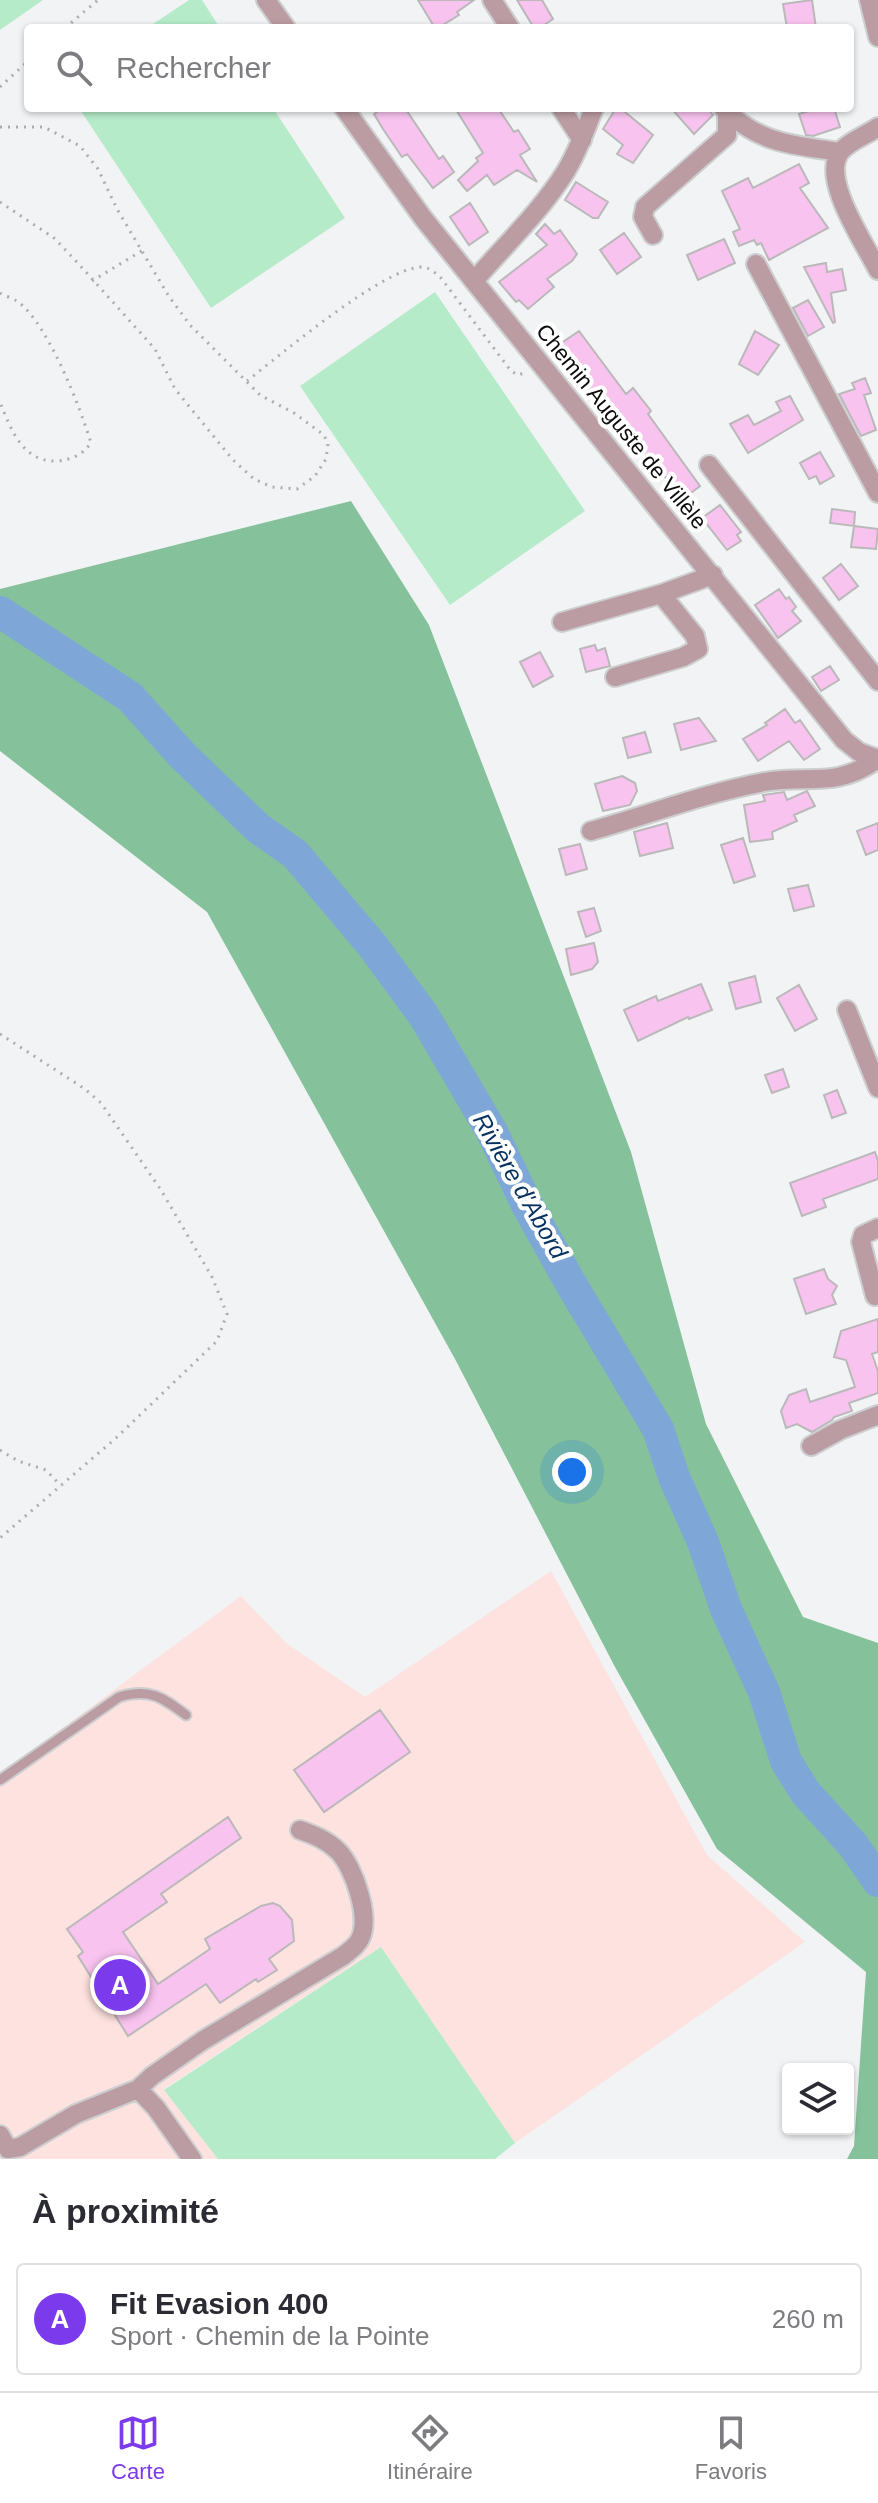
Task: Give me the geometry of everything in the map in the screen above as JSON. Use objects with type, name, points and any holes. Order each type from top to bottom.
[{"type":"street","points":[[266,0],[283,24]]},
{"type":"street","points":[[492,0],[507,24]]},
{"type":"street","points":[[869,0],[878,37]]},
{"type":"street","name":"Chemin Auguste de Villèle","points":[[347,112],[423,218],[844,740],[859,752],[877,760]]},
{"type":"street","points":[[564,112],[582,140]]},
{"type":"street","points":[[474,281],[565,172],[592,112]]},
{"type":"street","points":[[653,235],[643,217],[645,207],[727,135],[725,112]]},
{"type":"street","points":[[727,112],[752,132],[786,144],[840,152]]},
{"type":"street","points":[[878,127],[840,152],[834,167],[836,185],[878,270]]},
{"type":"street","points":[[756,264],[878,493]]},
{"type":"street","points":[[709,465],[878,681]]},
{"type":"street","points":[[562,622],[661,594],[713,575]]},
{"type":"street","points":[[615,677],[683,657],[698,649],[695,636],[661,594]]},
{"type":"street","points":[[591,831],[766,782],[841,778],[877,760]]},
{"type":"street","points":[[847,1010],[878,1088]]},
{"type":"street","points":[[875,1296],[861,1242],[863,1235],[878,1228]]},
{"type":"street","points":[[811,1446],[878,1415]]},
{"type":"street","points":[[0,2135],[8,2149],[20,2147],[76,2114],[138,2089],[202,2041],[343,1956],[360,1941],[364,1929],[361,1906],[349,1865],[337,1850],[320,1837],[300,1830]]},
{"type":"street","points":[[138,2089],[156,2108],[192,2159]]},
{"type":"lane","points":[[0,1780],[119,1697],[136,1692],[150,1693],[186,1715]]},
{"type":"path","points":[[70,24],[98,0]]},
{"type":"path","points":[[0,87],[24,65]]},
{"type":"path","points":[[0,127],[44,127],[80,146],[98,169],[117,209],[168,295],[190,325],[260,395],[294,413],[324,435],[328,444],[326,459],[315,476],[297,489],[272,487],[254,479],[233,460],[175,389],[155,349],[54,238],[0,202]]},
{"type":"path","points":[[92,281],[143,250]]},
{"type":"path","points":[[247,381],[356,299],[381,283],[417,267],[430,268],[441,278],[511,371],[522,375],[538,361]]},
{"type":"path","points":[[0,293],[18,302],[36,322],[65,376],[91,443],[83,454],[64,460],[43,461],[29,454],[14,435],[0,402]]},
{"type":"path","points":[[0,1034],[85,1089],[101,1103],[161,1190],[212,1277],[227,1314],[217,1341],[116,1438],[0,1538]]},
{"type":"path","points":[[0,1450],[18,1461],[46,1470],[61,1486]]},
{"type":"shaded area","points":[[551,1571],[707,1855],[805,1942],[515,2143],[381,1947],[164,2089],[218,2159],[0,2159],[0,1774],[241,1596],[286,1643],[365,1697]]},
{"type":"green space","points":[[0,0],[43,0],[0,30]]},
{"type":"green space","points":[[189,0],[202,0],[217,24],[153,24]]},
{"type":"green space","points":[[82,112],[276,112],[345,218],[211,308]]},
{"type":"green space","points":[[435,292],[585,511],[450,605],[300,386]]},
{"type":"green space","points":[[351,501],[429,625],[631,1152],[706,1424],[803,1617],[878,1643],[878,2159],[847,2159],[854,2146],[866,1972],[717,1849],[615,1667],[455,1359],[207,912],[0,751],[0,589]]},
{"type":"green space","points":[[381,1947],[515,2143],[495,2159],[218,2159],[164,2090]]},
{"type":"building","points":[[418,0],[474,0],[444,24],[433,24]]},
{"type":"building","points":[[517,0],[542,0],[553,19],[546,24],[532,24]]},
{"type":"building","points":[[812,0],[815,24],[786,24],[783,4]]},
{"type":"building","points":[[408,112],[439,159],[443,156],[454,172],[433,188],[407,154],[402,157],[374,114]]},
{"type":"building","points":[[457,112],[501,112],[514,132],[518,130],[530,149],[520,155],[537,182],[517,170],[494,185],[487,175],[467,191],[458,180],[483,153]]},
{"type":"building","points":[[614,112],[625,112],[653,135],[633,163],[617,154],[623,145],[603,129]]},
{"type":"building","points":[[675,112],[710,112],[713,115],[694,134]]},
{"type":"building","points":[[835,112],[840,127],[813,136],[806,135],[799,114]]},
{"type":"building","points":[[799,164],[809,183],[800,188],[828,228],[769,260],[761,243],[757,245],[754,240],[739,246],[733,232],[740,229],[722,191],[748,178],[753,188]]},
{"type":"building","points":[[576,182],[608,202],[598,218],[565,200]]},
{"type":"building","points":[[470,203],[488,232],[469,245],[450,217]]},
{"type":"building","points":[[545,224],[554,234],[560,230],[577,254],[547,279],[554,287],[528,309],[519,300],[516,302],[499,282],[547,245],[536,234]]},
{"type":"building","points":[[624,233],[641,257],[617,274],[600,250]]},
{"type":"building","points":[[724,239],[735,263],[698,280],[687,255]]},
{"type":"building","points":[[826,263],[827,272],[842,269],[846,290],[831,293],[833,323],[804,267]]},
{"type":"building","points":[[808,300],[824,327],[808,336],[793,308]]},
{"type":"building","points":[[579,331],[626,394],[633,388],[651,411],[648,414],[700,486],[687,496],[681,496],[598,391],[593,395],[564,358],[569,355],[560,344]]},
{"type":"building","points":[[755,331],[779,345],[758,375],[739,364]]},
{"type":"building","points":[[865,378],[871,393],[864,395],[876,430],[861,436],[839,394],[855,389],[852,383]]},
{"type":"building","points":[[790,396],[803,420],[748,453],[730,424],[748,415],[754,425],[781,411],[776,402]]},
{"type":"building","points":[[820,452],[834,476],[820,484],[816,476],[809,479],[800,463]]},
{"type":"building","points":[[720,505],[741,532],[737,535],[741,541],[727,550],[702,518]]},
{"type":"building","points":[[832,509],[855,512],[854,526],[830,523]]},
{"type":"building","points":[[854,526],[878,529],[876,549],[851,547]]},
{"type":"building","points":[[841,564],[858,586],[839,600],[823,578]]},
{"type":"building","points":[[779,589],[796,607],[792,611],[801,621],[778,638],[755,605]]},
{"type":"building","points":[[595,645],[597,651],[605,648],[610,666],[586,672],[580,649]]},
{"type":"building","points":[[540,652],[553,676],[533,687],[520,662]]},
{"type":"building","points":[[830,666],[839,680],[821,691],[812,677]]},
{"type":"building","points":[[785,709],[795,723],[800,720],[820,749],[804,760],[789,741],[758,761],[743,739],[767,725],[765,723]]},
{"type":"building","points":[[699,718],[716,741],[681,750],[674,724]]},
{"type":"building","points":[[645,732],[651,752],[628,758],[623,738]]},
{"type":"building","points":[[622,776],[635,783],[637,791],[630,805],[603,811],[595,784]]},
{"type":"building","points":[[807,791],[815,806],[794,815],[797,821],[772,832],[773,839],[750,842],[744,805],[765,801],[763,795],[784,792],[787,800]]},
{"type":"building","points":[[667,823],[673,848],[640,856],[634,832]]},
{"type":"building","points":[[878,823],[878,850],[866,855],[857,831]]},
{"type":"building","points":[[743,838],[755,876],[734,883],[721,845]]},
{"type":"building","points":[[580,844],[587,869],[566,875],[559,849]]},
{"type":"building","points":[[808,885],[814,906],[794,911],[788,889]]},
{"type":"building","points":[[594,908],[601,931],[586,937],[578,912]]},
{"type":"building","points":[[594,943],[598,962],[592,969],[571,975],[566,949]]},
{"type":"building","points":[[755,976],[761,1002],[736,1009],[729,983]]},
{"type":"building","points":[[701,984],[712,1010],[688,1017],[638,1041],[624,1010],[656,996],[658,1001]]},
{"type":"building","points":[[799,985],[817,1019],[795,1031],[777,998]]},
{"type":"building","points":[[783,1069],[789,1087],[772,1093],[765,1075]]},
{"type":"building","points":[[837,1090],[846,1113],[832,1118],[824,1095]]},
{"type":"building","points":[[875,1152],[878,1179],[823,1199],[826,1207],[802,1216],[790,1183]]},
{"type":"building","points":[[824,1269],[828,1279],[837,1286],[832,1295],[836,1304],[806,1314],[794,1279]]},
{"type":"building","points":[[878,1319],[878,1352],[872,1354],[878,1371],[878,1393],[849,1403],[852,1411],[834,1417],[812,1432],[797,1424],[786,1428],[781,1411],[789,1395],[806,1389],[810,1402],[855,1387],[846,1360],[834,1357],[841,1331]]},
{"type":"building","points":[[380,1710],[410,1752],[324,1812],[294,1770]]},
{"type":"building","points":[[228,1817],[241,1838],[161,1894],[167,1902],[123,1932],[158,1984],[210,1949],[205,1939],[261,1906],[273,1903],[280,1906],[292,1920],[294,1941],[269,1959],[277,1970],[258,1982],[256,1979],[220,2003],[206,1984],[128,2036],[78,1956],[83,1952],[67,1929]]},
{"type":"waterway","name":"Rivière d'Abord","points":[[0,612],[130,697],[182,755],[258,828],[295,854],[372,945],[424,1016],[492,1132],[527,1205],[571,1284],[658,1429],[726,1609],[764,1692],[786,1761],[805,1792],[853,1845],[878,1881]]},
{"type":"place","name":"Fit Evasion 400","points":[[120,1985]]}]
